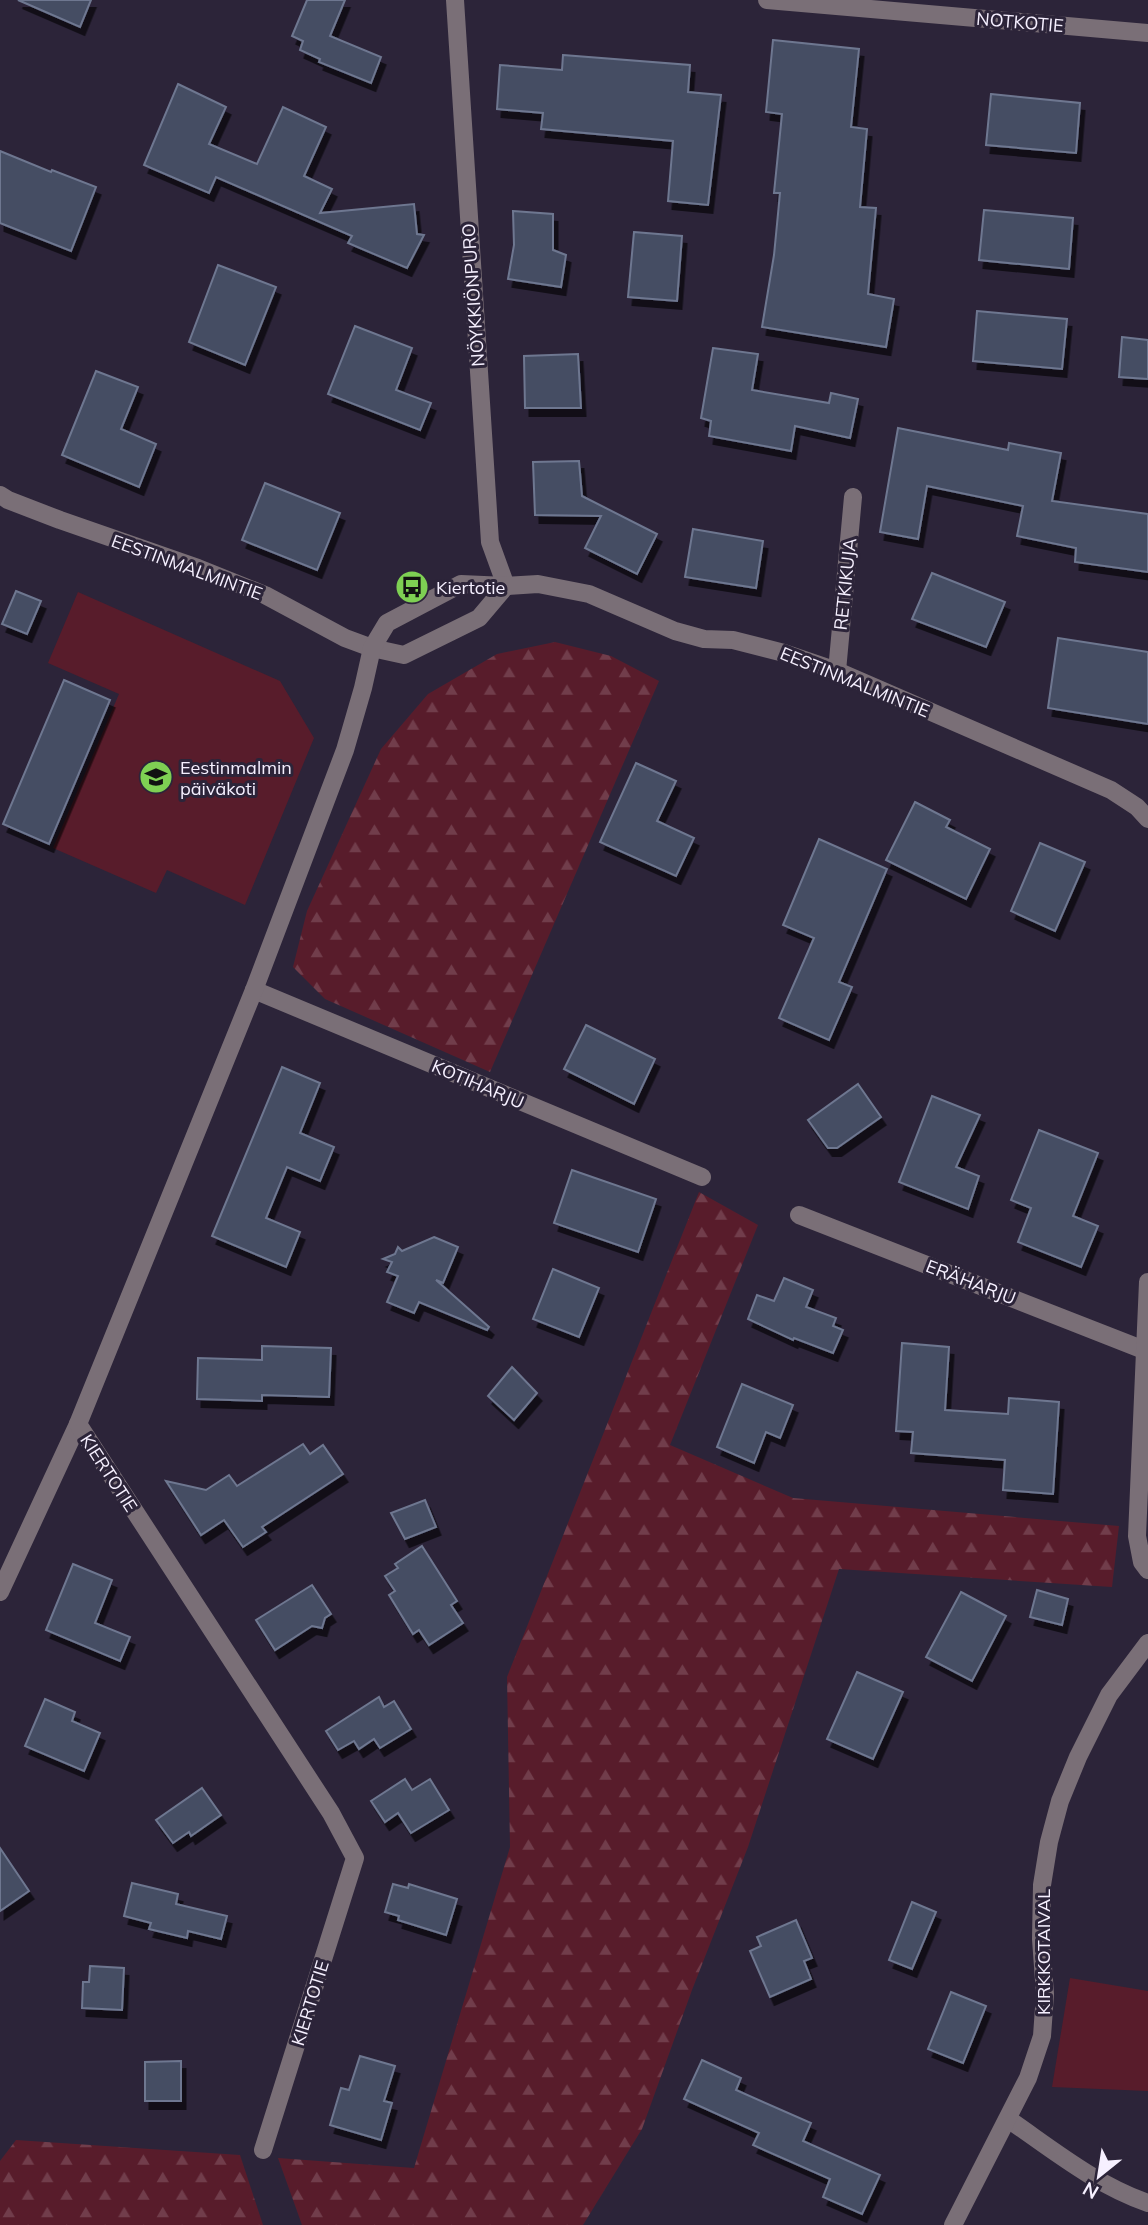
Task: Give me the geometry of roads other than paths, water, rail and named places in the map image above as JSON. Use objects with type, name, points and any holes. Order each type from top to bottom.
[{"type":"street","name":"NÖYKKIÖNPURO","points":[[455,0],[490,542],[506,586]]},
{"type":"street","name":"NOTKOTIE","points":[[767,0],[1148,33]]},
{"type":"street","name":"EESTINMALMINTIE","points":[[0,495],[60,520],[198,568],[254,591],[345,638],[372,648],[404,655],[479,618],[506,586]]},
{"type":"street","name":"RETKIKUJA","points":[[837,671],[853,497]]},
{"type":"street","name":"EESTINMALMINTIE","points":[[372,648],[387,623],[461,584],[538,584],[589,594],[675,631],[704,639],[733,640],[785,653],[837,671],[1111,790],[1137,807],[1148,819]]},
{"type":"street","name":"KIERTOTIE","points":[[263,2150],[355,1858],[331,1812],[78,1424],[254,990],[345,750],[372,648]]},
{"type":"street","name":"KOTIHARJU","points":[[254,990],[702,1177]]},
{"type":"street","name":"ERÄHARJU","points":[[799,1215],[1144,1350]]},
{"type":"street","points":[[1148,1282],[1137,1536],[1142,1562],[1148,1570]]},
{"type":"street","points":[[0,1592],[78,1424]]},
{"type":"street","name":"KIRKKOTAIVAL","points":[[953,2225],[1028,2078],[1042,2036],[1045,1994],[1041,1939],[1042,1885],[1048,1842],[1060,1801],[1078,1756],[1110,1695],[1148,1643]]},
{"type":"street","points":[[1008,2119],[1084,2171],[1121,2193],[1148,2203]]},
{"type":"place","name":"Kiertotie","points":[[412,587]]},
{"type":"place","name":"Eestinmalmin päiväkoti","points":[[156,777]]}]
